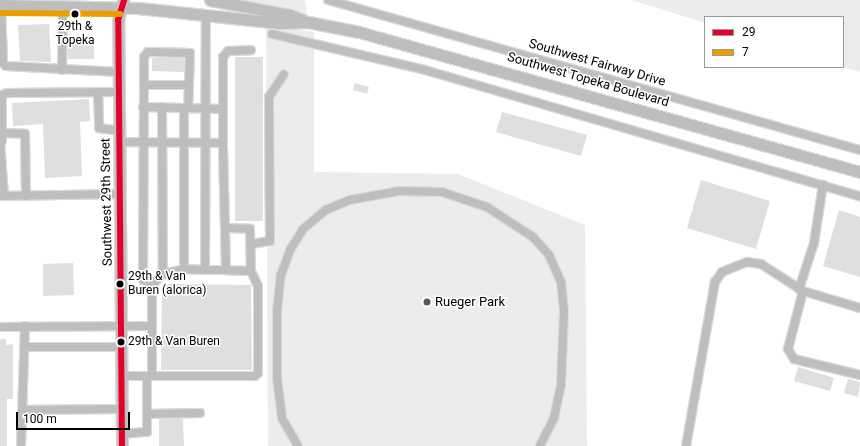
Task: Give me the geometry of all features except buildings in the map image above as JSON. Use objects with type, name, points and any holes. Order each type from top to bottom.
[{"type":"main road","name":"Southwest Topeka Boulevard","points":[[210,0],[290,15],[308,22],[431,50],[860,172]]},
{"type":"main road","name":"Southwest Topeka Boulevard","points":[[1,5],[63,5],[120,2],[280,23],[308,22]]},
{"type":"main road","name":"Southwest 29th Street","points":[[120,2],[119,72],[123,347],[122,446]]},
{"type":"street","name":"Southwest Fairway Drive","points":[[328,0],[860,150]]},
{"type":"street","points":[[1,5],[3,63],[11,67],[119,72]]},
{"type":"street","points":[[62,70],[63,5]]},
{"type":"street","points":[[205,270],[204,108],[206,14]]},
{"type":"street","points":[[272,34],[424,70],[860,196]]},
{"type":"street","points":[[226,270],[223,143],[225,53],[252,50]]},
{"type":"street","points":[[152,285],[143,280],[142,141],[144,57],[148,52],[190,53],[184,142],[184,270]]},
{"type":"street","points":[[251,244],[270,241],[269,97],[284,74]]},
{"type":"street","points":[[144,85],[189,85]]},
{"type":"street","points":[[120,92],[15,92],[2,95],[1,138],[2,196],[121,194]]},
{"type":"street","points":[[98,92],[99,128],[121,136],[142,141],[223,143]]},
{"type":"street","points":[[143,107],[223,109]]},
{"type":"street","points":[[162,107],[161,142],[163,274]]},
{"type":"street","points":[[1,138],[25,134],[26,196]]},
{"type":"street","points":[[822,185],[814,243],[801,290],[788,349],[794,359],[860,375]]},
{"type":"street","points":[[298,446],[282,418],[277,377],[277,311],[281,275],[290,250],[303,229],[326,210],[350,200],[399,191],[442,192],[487,207],[533,237],[549,255],[561,282],[564,312],[561,385],[554,418],[540,446]]},
{"type":"street","points":[[123,376],[255,376],[258,373],[258,286],[251,271],[250,229],[225,228]]},
{"type":"street","points":[[686,446],[718,276],[747,262],[754,262],[767,266],[801,290],[860,308]]},
{"type":"street","points":[[122,434],[148,432],[152,285],[163,274],[184,270],[251,271]]},
{"type":"street","points":[[0,326],[151,326]]},
{"type":"street","points":[[21,446],[25,326]]},
{"type":"street","points":[[24,347],[123,347]]},
{"type":"street","points":[[22,410],[122,409]]},
{"type":"street","points":[[148,414],[200,413]]},
{"type":"shaded area","points":[[215,0],[305,0],[308,22]]},
{"type":"shaded area","points":[[632,0],[860,0],[860,72],[844,67],[844,16],[704,16],[704,23]]},
{"type":"shaded area","name":"Rueger Park","points":[[266,26],[314,32],[314,172],[458,174],[585,225],[587,446],[268,446]]},
{"type":"transit line","name":"29","points":[[122,446],[118,20],[124,0]]},
{"type":"transit line","name":"7","points":[[0,13],[120,14]]},
{"type":"place","name":"29th & Topeka","points":[[75,14]]},
{"type":"place","name":"29th & Van Buren (alorica)","points":[[120,284]]},
{"type":"place","name":"Rueger Park","points":[[427,302]]},
{"type":"place","name":"29th & Van Buren","points":[[121,342]]}]
